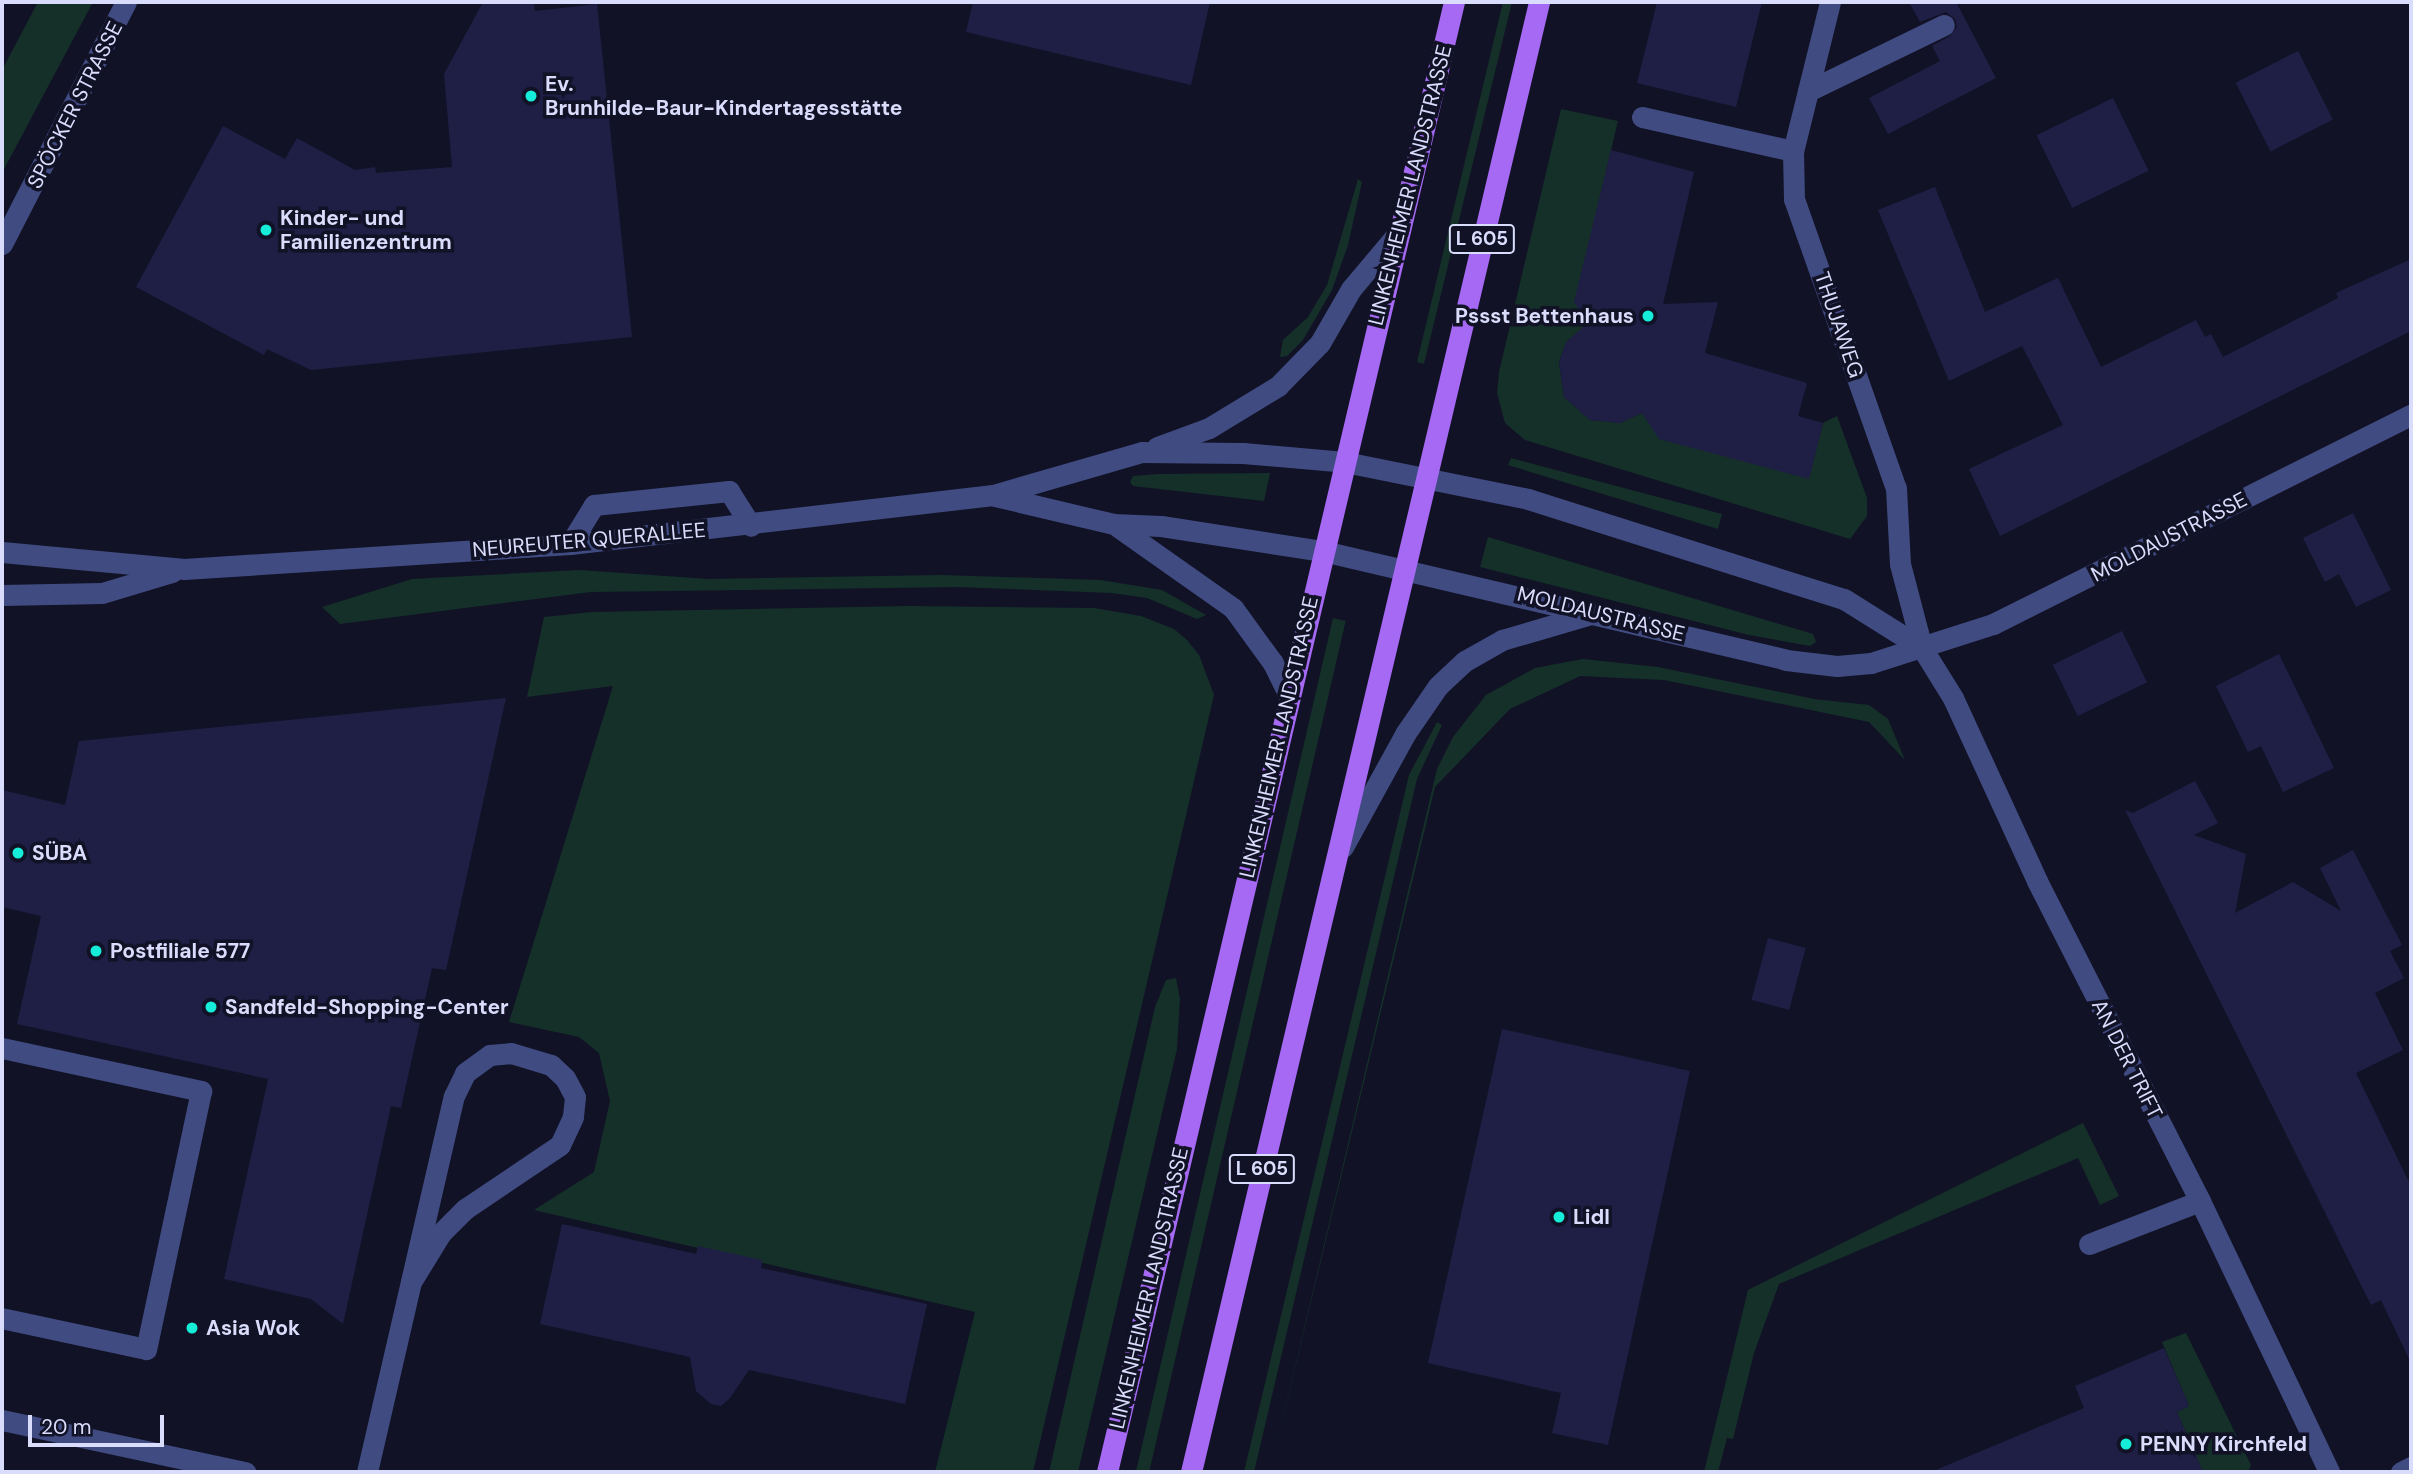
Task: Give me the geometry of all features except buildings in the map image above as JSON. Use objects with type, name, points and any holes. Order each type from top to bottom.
[{"type":"main road","name":"LINKENHEIMER LANDSTRASSE","points":[[1107,1472],[1454,2]]},
{"type":"main road","name":"L 605","points":[[1191,1472],[1539,2]]},
{"type":"street","name":"SPÖCKER STRASSE","points":[[2,244],[126,2]]},
{"type":"street","name":"THUJAWEG","points":[[1830,2],[1793,152],[1794,199],[1896,488],[1900,564],[1922,648]]},
{"type":"street","points":[[1808,91],[1944,25]]},
{"type":"street","points":[[1643,117],[1793,152]]},
{"type":"street","points":[[1142,452],[1209,428],[1278,387],[1320,343],[1351,289],[1399,232]]},
{"type":"street","name":"MOLDAUSTRASSE","points":[[1323,551],[1596,612],[1786,660],[1837,666],[1871,663],[1993,624],[2411,415]]},
{"type":"street","name":"NEUREUTER QUERALLEE","points":[[2,552],[184,569],[570,544],[751,526],[993,495],[1142,452],[1243,453],[1345,461],[1426,476]]},
{"type":"street","points":[[1426,476],[1613,524],[1844,599],[1922,648]]},
{"type":"street","points":[[570,544],[594,505],[729,491],[751,526]]},
{"type":"street","name":"NEUREUTER QUERALLEE","points":[[993,495],[1113,524],[1172,527],[1323,551]]},
{"type":"street","points":[[1113,524],[1147,542],[1233,608],[1273,663],[1289,696]]},
{"type":"street","name":"NEUREUTER QUERALLEE","points":[[2,595],[102,593],[184,569]]},
{"type":"street","points":[[1334,865],[1405,734],[1438,685],[1465,661],[1502,640],[1596,612]]},
{"type":"street","name":"AN DER TRIFT","points":[[1922,648],[1952,698],[2043,893],[2200,1201],[2329,1472]]},
{"type":"street","points":[[2,1048],[201,1091],[145,1349],[2,1318]]},
{"type":"street","points":[[367,1472],[454,1096],[465,1073],[489,1055],[500,1054],[551,1065],[565,1078],[575,1097],[573,1117],[560,1145],[465,1209],[441,1233],[411,1282]]},
{"type":"street","points":[[2089,1244],[2200,1201]]},
{"type":"street","points":[[2,1420],[244,1472]]},
{"type":"street","points":[[2401,1472],[2411,1467]]},
{"type":"green space","points":[[38,2],[93,2],[2,173],[2,70]]},
{"type":"green space","points":[[1503,2],[1512,2],[1424,364],[1417,362]]},
{"type":"green space","points":[[1561,109],[1618,121],[1575,302],[1589,325],[1566,342],[1559,362],[1564,397],[1590,420],[1620,423],[1642,413],[1660,439],[1809,478],[1823,423],[1837,416],[1867,498],[1867,516],[1850,539],[1525,440],[1505,423],[1497,393],[1499,372]]},
{"type":"green space","points":[[1358,179],[1362,182],[1348,245],[1332,290],[1303,340],[1287,356],[1280,357],[1283,340],[1308,317],[1327,285]]},
{"type":"green space","points":[[1511,458],[1722,514],[1718,529],[1508,465]]},
{"type":"green space","points":[[1270,473],[1264,501],[1133,486],[1130,482],[1133,476],[1158,474]]},
{"type":"green space","points":[[1488,537],[1813,634],[1816,642],[1810,646],[1749,635],[1480,567]]},
{"type":"green space","points":[[580,570],[708,579],[941,575],[1100,580],[1162,590],[1206,615],[1197,619],[1147,598],[1112,593],[957,587],[591,592],[340,624],[322,607],[412,579]]},
{"type":"green space","points":[[908,606],[1094,608],[1141,616],[1174,629],[1187,640],[1199,655],[1214,695],[1033,1472],[935,1472],[975,1312],[534,1210],[594,1172],[610,1101],[599,1053],[579,1037],[509,1022],[613,686],[527,697],[544,617],[592,612]]},
{"type":"green space","points":[[1333,618],[1346,621],[1149,1472],[1136,1472]]},
{"type":"green space","points":[[1583,659],[1658,667],[1814,699],[1869,705],[1888,719],[1905,760],[1869,722],[1664,680],[1580,676],[1510,709],[1435,787],[1270,1472],[1437,769],[1453,737],[1486,695],[1535,668]]},
{"type":"green space","points":[[1437,722],[1442,725],[1417,779],[1254,1472],[1244,1472],[1409,775]]},
{"type":"green space","points":[[1176,978],[1180,999],[1177,1049],[1078,1472],[1049,1472],[1155,1007],[1166,980]]},
{"type":"green space","points":[[2083,1123],[2119,1196],[2100,1205],[2078,1158],[1779,1284],[1754,1353],[1733,1439],[1727,1438],[1718,1472],[1704,1472],[1748,1290]]},
{"type":"green space","points":[[2186,1333],[2251,1465],[2248,1472],[2203,1472],[2177,1412],[2189,1406],[2162,1342]]},
{"type":"place","name":"Ev. Brunhilde-Baur-Kindertagesstätte","points":[[531,96]]},
{"type":"place","name":"Kinder- und Familienzentrum","points":[[266,230]]},
{"type":"place","name":"Pssst Bettenhaus","points":[[1648,316]]},
{"type":"place","name":"SÜBA","points":[[18,853]]},
{"type":"place","name":"Postfiliale 577","points":[[96,951]]},
{"type":"place","name":"Sandfeld-Shopping-Center","points":[[211,1007]]},
{"type":"place","name":"Lidl","points":[[1559,1217]]},
{"type":"place","name":"Asia Wok","points":[[192,1328]]},
{"type":"place","name":"PENNY Kirchfeld","points":[[2126,1444]]}]
